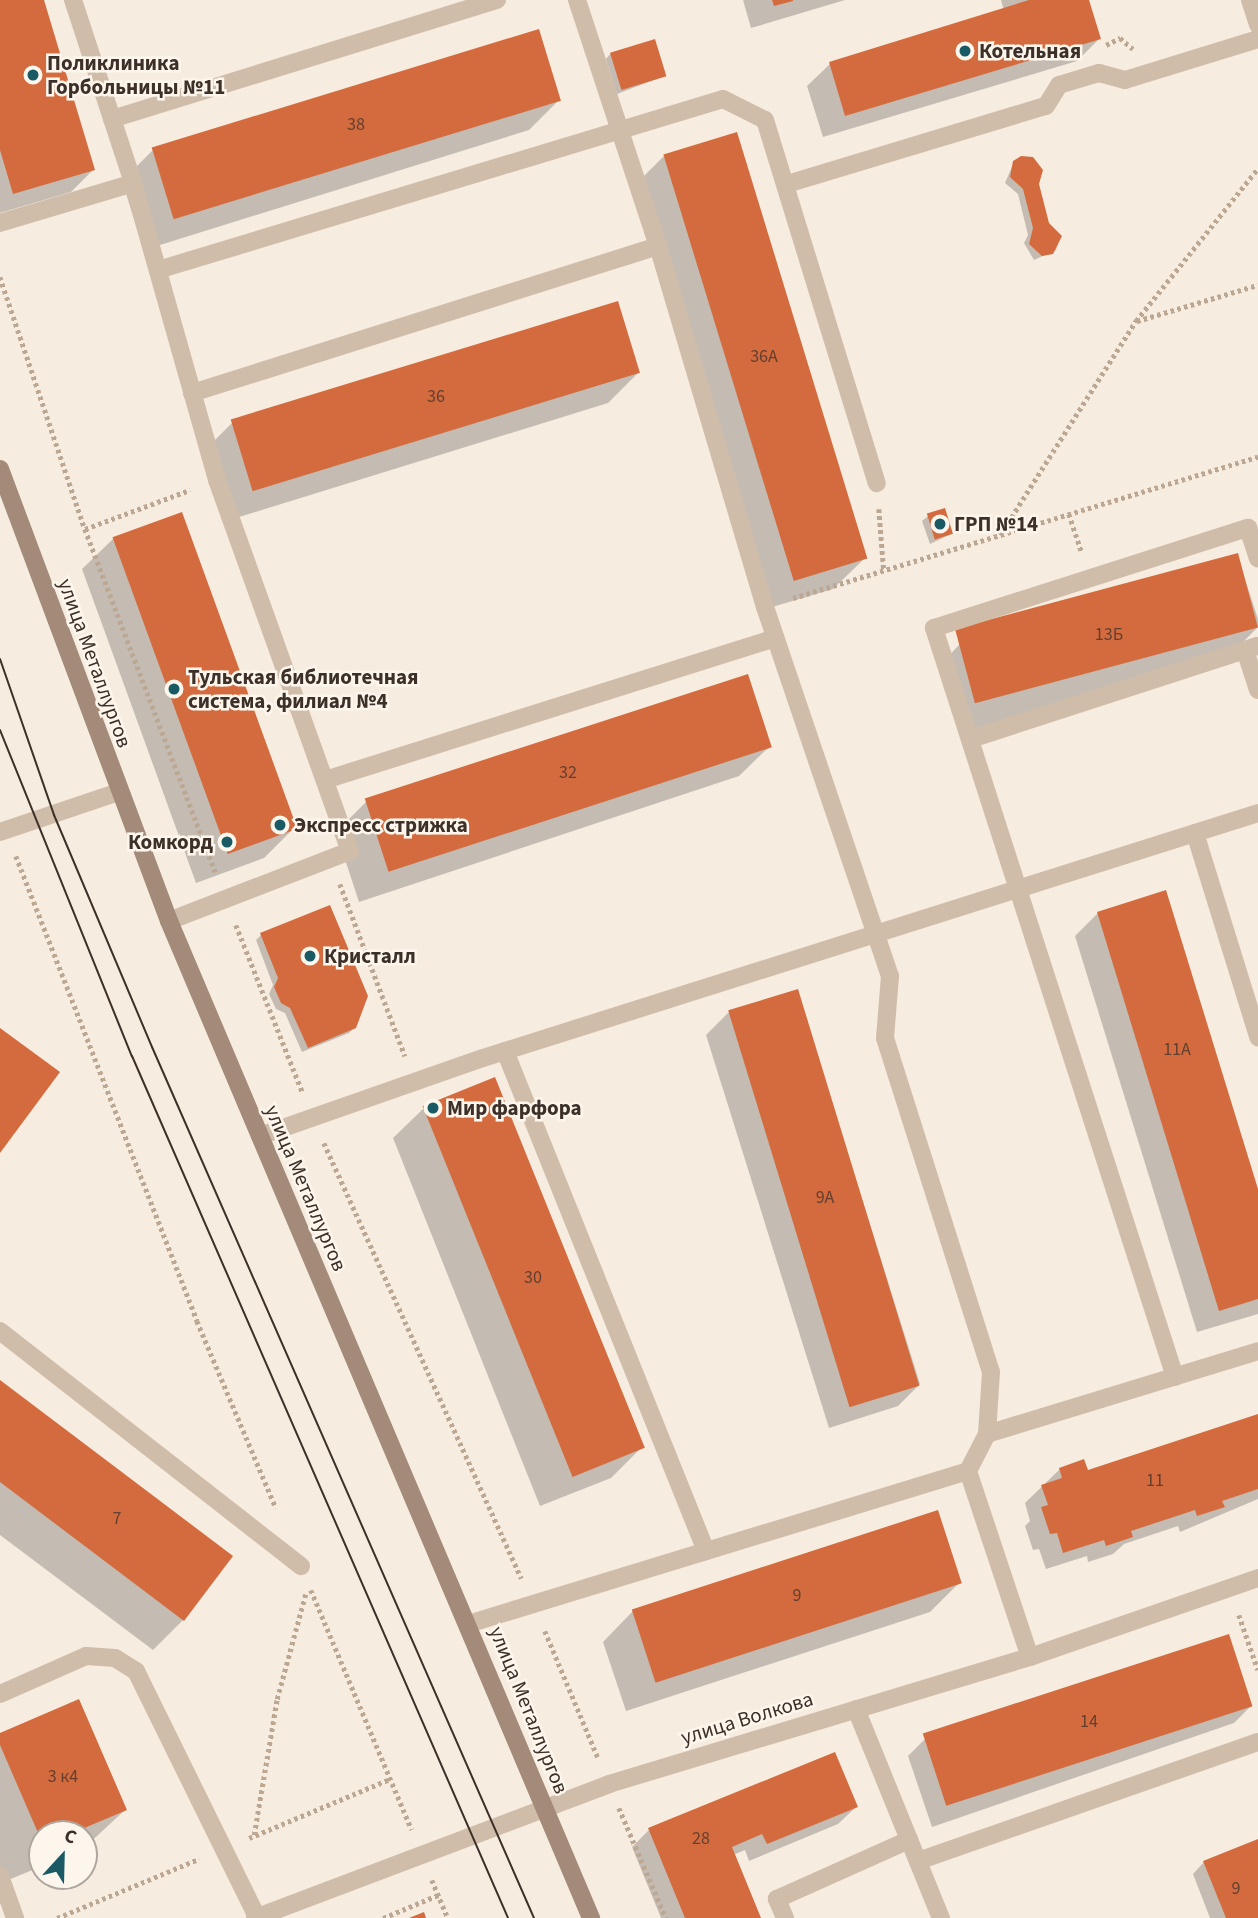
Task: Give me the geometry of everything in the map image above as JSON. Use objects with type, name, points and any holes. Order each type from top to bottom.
[{"type":"main road","name":"улица Металлургов","points":[[0,469],[169,921],[591,1918]]},
{"type":"street","points":[[73,0],[133,183],[217,480],[350,850],[331,860],[169,921]]},
{"type":"street","points":[[112,119],[497,0]]},
{"type":"street","points":[[578,0],[659,246],[765,607],[890,976],[885,1038],[991,1372],[987,1434],[968,1471],[1030,1657]]},
{"type":"street","points":[[1250,0],[1258,25]]},
{"type":"street","points":[[787,184],[1046,106],[1059,85],[1099,73],[1125,80],[1258,39]]},
{"type":"street","points":[[158,270],[723,99],[765,120],[787,184],[877,483]]},
{"type":"street","points":[[0,223],[133,183]]},
{"type":"street","points":[[192,393],[659,246]]},
{"type":"street","points":[[1175,1377],[934,628],[1248,528],[1258,558]]},
{"type":"street","points":[[325,780],[775,638]]},
{"type":"street","points":[[971,739],[1252,648],[1258,690]]},
{"type":"street","points":[[3,831],[119,792]]},
{"type":"street","points":[[260,1136],[505,1051],[1258,813]]},
{"type":"street","points":[[1195,833],[1258,1037]]},
{"type":"street","points":[[505,1051],[706,1551]]},
{"type":"street","points":[[0,1331],[301,1566]]},
{"type":"street","points":[[987,1434],[1258,1352]]},
{"type":"street","points":[[468,1624],[968,1471]]},
{"type":"street","name":"улица Волкова","points":[[256,1918],[422,1852],[609,1784],[1030,1657],[1258,1577]]},
{"type":"street","points":[[0,1694],[86,1656],[115,1658],[136,1671],[256,1918]]},
{"type":"street","points":[[856,1709],[941,1918]]},
{"type":"street","points":[[918,1861],[1258,1742]]},
{"type":"street","points":[[785,1918],[777,1899],[909,1840]]},
{"type":"street","points":[[0,1876],[15,1918]]},
{"type":"path","points":[[999,536],[1136,321],[1258,168]]},
{"type":"path","points":[[1136,321],[1258,285]]},
{"type":"path","points":[[765,607],[1258,457]]},
{"type":"path","points":[[85,528],[217,480]]},
{"type":"path","points":[[877,483],[884,571]]},
{"type":"path","points":[[3,831],[197,1321],[279,1514]]},
{"type":"path","points":[[331,860],[415,1082]]},
{"type":"path","points":[[254,1835],[277,1699],[308,1585],[448,1918]]},
{"type":"path","points":[[1230,1587],[1258,1670]]},
{"type":"path","points":[[383,1918],[438,1895]]},
{"type":"building","name":"Поликлиника Горбольницы №11","points":[[0,0],[44,0],[95,170],[13,194],[0,150]]},
{"type":"building","points":[[772,0],[793,0],[793,1],[774,6]]},
{"type":"building","name":"Котельная","points":[[1029,0],[1089,0],[1101,39],[845,116],[829,62]]},
{"type":"building","points":[[539,29],[561,101],[174,219],[152,147]]},
{"type":"building","points":[[655,39],[666,76],[621,90],[610,53]]},
{"type":"building","points":[[737,132],[867,559],[794,581],[663,155]]},
{"type":"building","points":[[1021,156],[1033,157],[1043,170],[1039,184],[1049,223],[1062,236],[1053,254],[1042,256],[1029,244],[1033,228],[1023,189],[1010,177],[1013,161]]},
{"type":"building","points":[[618,301],[640,373],[253,491],[231,419]]},
{"type":"building","name":"ГРП №14","points":[[945,508],[953,534],[935,539],[927,514]]},
{"type":"building","points":[[182,512],[297,829],[228,854],[112,537]]},
{"type":"building","points":[[1238,553],[1258,627],[975,703],[955,629]]},
{"type":"building","points":[[748,674],[772,747],[389,872],[365,799]]},
{"type":"building","points":[[1166,890],[1258,1189],[1258,1299],[1219,1311],[1097,912]]},
{"type":"building","name":"Кристалл","points":[[330,905],[368,996],[356,1028],[308,1048],[290,1008],[281,1003],[274,987],[278,978],[260,933]]},
{"type":"building","points":[[798,989],[919,1386],[850,1407],[728,1010]]},
{"type":"building","points":[[0,1028],[60,1072],[0,1153]]},
{"type":"building","points":[[495,1077],[645,1448],[573,1477],[423,1106]]},
{"type":"building","points":[[0,1380],[233,1556],[184,1621],[0,1482]]},
{"type":"building","points":[[1258,1414],[1258,1489],[1222,1501],[1225,1507],[1197,1516],[1195,1510],[1131,1531],[1133,1537],[1106,1546],[1104,1540],[1063,1553],[1057,1533],[1050,1534],[1041,1507],[1048,1505],[1041,1485],[1062,1478],[1059,1468],[1084,1459],[1088,1470]]},
{"type":"building","points":[[938,1510],[962,1583],[656,1683],[632,1610]]},
{"type":"building","points":[[1229,1634],[1252,1706],[946,1806],[923,1734]]},
{"type":"building","points":[[79,1699],[127,1810],[98,1822],[98,1820],[32,1820],[0,1745],[0,1733]]},
{"type":"building","points":[[835,1752],[858,1807],[767,1844],[762,1834],[732,1847],[761,1918],[685,1918],[648,1828]]},
{"type":"building","points":[[1258,1839],[1258,1918],[1226,1918],[1203,1861]]},
{"type":"building","points":[[424,1912],[426,1918],[409,1918]]},
{"type":"tram line","points":[[0,659],[54,815],[152,1047],[534,1918]]},
{"type":"tram line","points":[[0,730],[132,1056],[508,1918]]},
{"type":"place","name":"Котельная","points":[[965,51]]},
{"type":"place","name":"Поликлиника Горбольницы №11","points":[[33,75]]},
{"type":"place","name":"ГРП №14","points":[[940,524]]},
{"type":"place","name":"Тульская библиотечная система, филиал №4","points":[[174,689]]},
{"type":"place","name":"Экспресс стрижка","points":[[280,825]]},
{"type":"place","name":"Комкорд","points":[[227,842]]},
{"type":"place","name":"Кристалл","points":[[310,956]]},
{"type":"place","name":"Мир фарфора","points":[[433,1108]]}]
